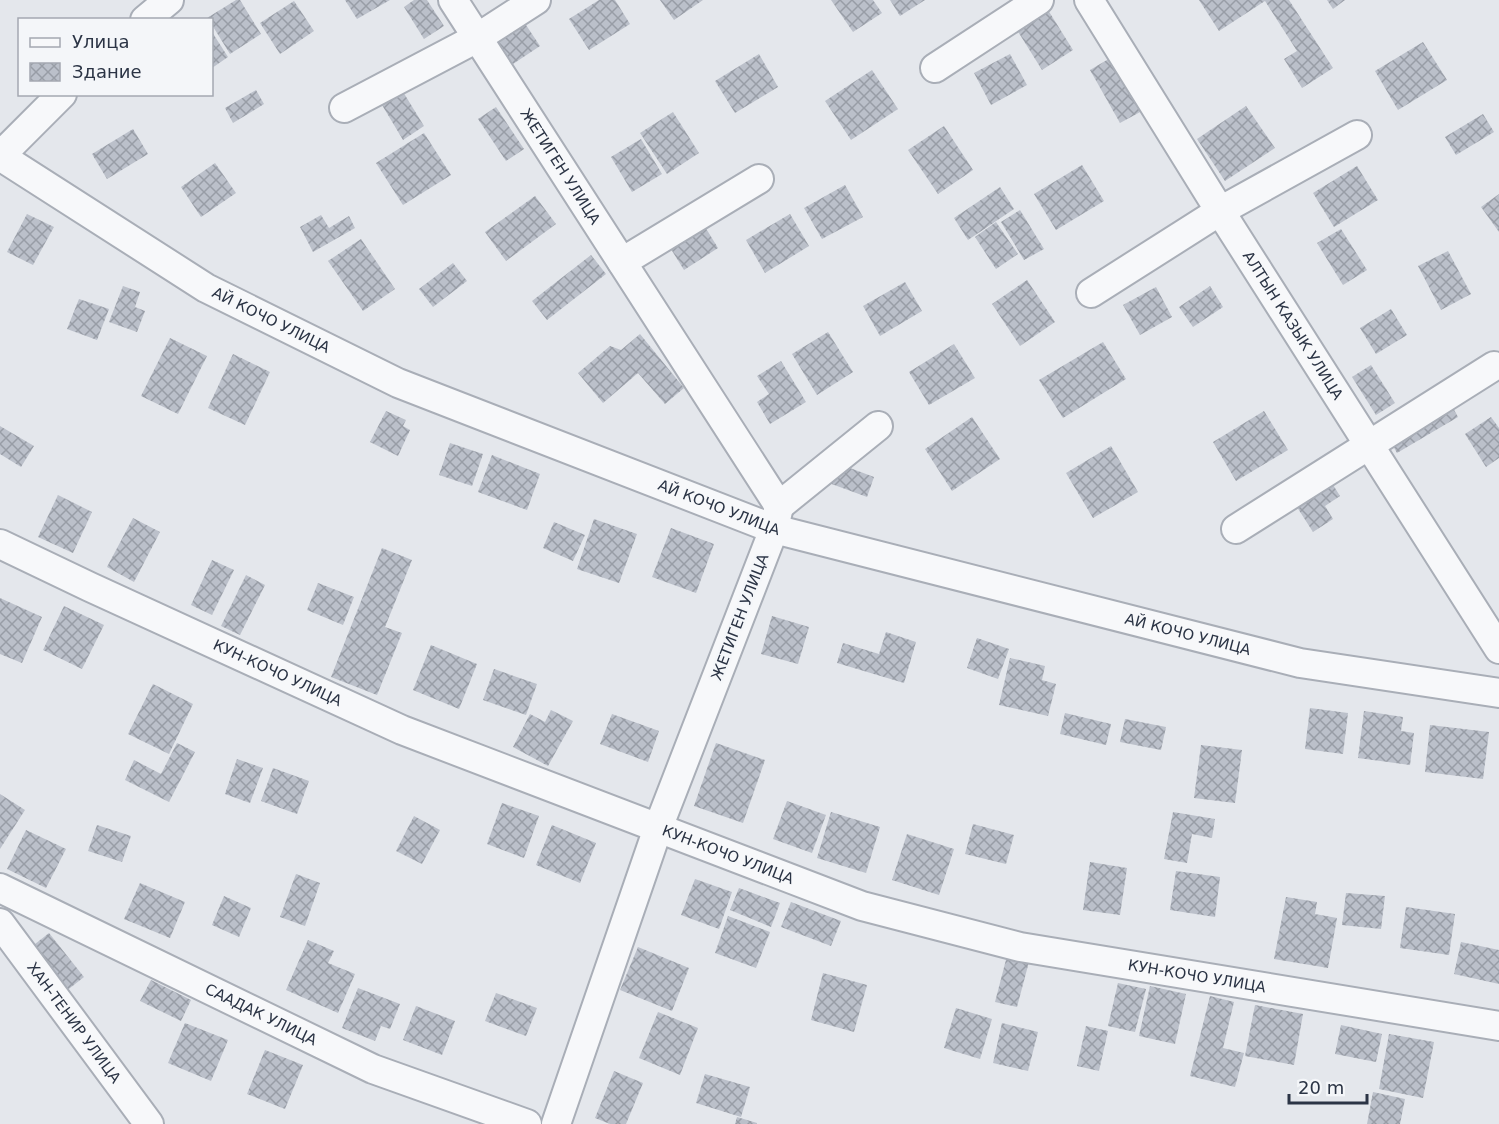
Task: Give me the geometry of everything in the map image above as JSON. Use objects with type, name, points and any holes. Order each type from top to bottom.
[{"type":"street","points":[[147,18],[168,0]]},
{"type":"street","name":"ЖЕТИГЕН УЛИЦА","points":[[453,0],[622,262],[777,517],[658,828],[556,1124]]},
{"type":"street","points":[[344,108],[477,38],[536,0]]},
{"type":"street","points":[[935,68],[1039,0]]},
{"type":"street","name":"АЛТЫН КАЗЫК УЛИЦА","points":[[1089,0],[1220,211],[1499,649]]},
{"type":"street","points":[[0,156],[60,96]]},
{"type":"street","points":[[1091,292],[1220,211],[1358,135]]},
{"type":"street","name":"АЙ КОЧО УЛИЦА","points":[[0,156],[206,288],[398,383],[777,517],[1300,663],[1499,693]]},
{"type":"street","points":[[622,262],[759,179]]},
{"type":"street","points":[[1236,530],[1494,366]]},
{"type":"street","points":[[777,517],[878,426]]},
{"type":"street","name":"КУН-КОЧО УЛИЦА","points":[[0,544],[402,730],[862,906],[1020,947],[1499,1026]]},
{"type":"street","name":"СААДАК УЛИЦА","points":[[0,888],[374,1069],[527,1124]]},
{"type":"street","name":"ХАН-ТЕНИР УЛИЦА","points":[[0,923],[149,1124]]},
{"type":"building","points":[[236,0],[240,0],[261,34],[230,54],[213,27],[213,18],[207,18]]},
{"type":"building","points":[[345,0],[390,0],[357,19]]},
{"type":"building","points":[[414,0],[427,0],[444,26],[424,39],[404,7]]},
{"type":"building","points":[[599,0],[615,0],[630,24],[589,50],[569,19]]},
{"type":"building","points":[[660,0],[703,0],[674,20]]},
{"type":"building","points":[[831,0],[873,0],[882,13],[853,32]]},
{"type":"building","points":[[890,0],[925,0],[900,16]]},
{"type":"building","points":[[1199,0],[1289,0],[1333,68],[1302,88],[1284,59],[1297,51],[1265,1],[1219,31]]},
{"type":"building","points":[[1327,0],[1345,0],[1333,9]]},
{"type":"building","points":[[294,1],[314,31],[280,54],[260,23]]},
{"type":"building","points":[[1048,10],[1073,50],[1042,70],[1017,30]]},
{"type":"building","points":[[520,16],[540,46],[513,64],[493,35]]},
{"type":"building","points":[[213,34],[228,57],[213,67]]},
{"type":"building","points":[[1423,42],[1447,80],[1398,110],[1375,71]]},
{"type":"building","points":[[759,54],[778,87],[735,113],[715,81]]},
{"type":"building","points":[[1010,54],[1027,85],[991,105],[974,73]]},
{"type":"building","points":[[1112,57],[1142,111],[1120,123],[1090,70]]},
{"type":"building","points":[[872,70],[898,109],[851,140],[825,101]]},
{"type":"building","points":[[397,82],[424,126],[403,140],[376,95]]},
{"type":"building","points":[[256,90],[264,104],[233,123],[225,108]]},
{"type":"building","points":[[1246,106],[1275,148],[1225,181],[1197,139]]},
{"type":"building","points":[[496,107],[524,149],[506,161],[478,119]]},
{"type":"building","points":[[673,112],[699,153],[667,174],[640,133]]},
{"type":"building","points":[[1483,114],[1494,132],[1456,155],[1445,137]]},
{"type":"building","points":[[944,126],[973,170],[938,194],[908,150]]},
{"type":"building","points":[[133,129],[148,154],[107,179],[92,154]]},
{"type":"building","points":[[424,133],[451,175],[403,205],[376,163]]},
{"type":"building","points":[[641,139],[662,174],[632,192],[611,157]]},
{"type":"building","points":[[215,163],[236,193],[201,217],[181,187]]},
{"type":"building","points":[[1082,165],[1104,201],[1056,230],[1034,194]]},
{"type":"building","points":[[1357,166],[1378,200],[1334,227],[1313,193]]},
{"type":"building","points":[[845,185],[863,217],[822,239],[804,208]]},
{"type":"building","points":[[1000,187],[1014,209],[968,240],[954,218]]},
{"type":"building","points":[[1499,194],[1499,232],[1481,207]]},
{"type":"building","points":[[535,196],[556,224],[506,261],[485,232]]},
{"type":"building","points":[[1020,210],[1044,249],[1024,260],[1001,222]]},
{"type":"building","points":[[27,214],[54,227],[33,265],[7,252]]},
{"type":"building","points":[[790,214],[809,246],[765,273],[746,240]]},
{"type":"building","points":[[321,215],[329,228],[349,216],[355,228],[313,252],[300,227]]},
{"type":"building","points":[[699,217],[718,248],[684,270],[664,238]]},
{"type":"building","points":[[996,222],[1018,254],[996,269],[975,237]]},
{"type":"building","points":[[1341,229],[1367,270],[1343,285],[1317,243]]},
{"type":"building","points":[[361,239],[395,289],[363,311],[328,261]]},
{"type":"building","points":[[1448,251],[1471,294],[1441,310],[1418,266]]},
{"type":"building","points":[[591,255],[606,274],[547,320],[532,301]]},
{"type":"building","points":[[453,263],[467,281],[433,307],[419,289]]},
{"type":"building","points":[[1027,280],[1055,322],[1020,346],[992,304]]},
{"type":"building","points":[[905,282],[922,311],[880,336],[863,306]]},
{"type":"building","points":[[123,286],[140,292],[135,307],[145,311],[137,332],[109,322]]},
{"type":"building","points":[[1210,286],[1223,307],[1193,327],[1179,307]]},
{"type":"building","points":[[1156,287],[1172,317],[1140,335],[1123,305]]},
{"type":"building","points":[[79,299],[109,309],[97,340],[67,329]]},
{"type":"building","points":[[1391,309],[1407,335],[1376,354],[1360,328]]},
{"type":"building","points":[[828,332],[853,372],[817,395],[792,354]]},
{"type":"building","points":[[640,334],[684,388],[665,404],[638,373],[603,403],[578,373],[610,346],[621,350]]},
{"type":"building","points":[[170,338],[207,356],[178,414],[141,396]]},
{"type":"building","points":[[1103,342],[1126,379],[1063,418],[1039,380]]},
{"type":"building","points":[[954,344],[975,378],[929,405],[909,372]]},
{"type":"building","points":[[233,354],[270,372],[245,425],[208,408]]},
{"type":"building","points":[[781,361],[806,402],[770,424],[757,402],[769,394],[757,376]]},
{"type":"building","points":[[1371,365],[1395,403],[1376,415],[1352,377]]},
{"type":"building","points":[[1447,397],[1458,417],[1397,453],[1385,432]]},
{"type":"building","points":[[386,411],[406,420],[403,426],[410,430],[398,456],[370,442]]},
{"type":"building","points":[[1264,411],[1288,450],[1236,481],[1213,442]]},
{"type":"building","points":[[972,417],[1000,459],[952,491],[925,449]]},
{"type":"building","points":[[1491,417],[1499,428],[1499,458],[1486,467],[1465,434]]},
{"type":"building","points":[[0,426],[34,446],[21,467],[0,454]]},
{"type":"building","points":[[450,443],[483,454],[472,486],[439,475]]},
{"type":"building","points":[[1111,446],[1138,492],[1093,518],[1066,473]]},
{"type":"building","points":[[492,455],[540,474],[527,510],[478,492]]},
{"type":"building","points":[[826,459],[874,477],[867,497],[818,479]]},
{"type":"building","points":[[1330,480],[1340,496],[1325,506],[1333,519],[1313,532],[1295,504]]},
{"type":"building","points":[[58,495],[92,512],[73,553],[38,537]]},
{"type":"building","points":[[133,518],[160,532],[134,582],[107,567]]},
{"type":"building","points":[[594,519],[637,534],[619,583],[577,569]]},
{"type":"building","points":[[554,522],[585,535],[573,561],[543,548]]},
{"type":"building","points":[[671,528],[714,544],[696,593],[652,577]]},
{"type":"building","points":[[382,548],[412,560],[385,627],[402,633],[377,695],[331,677]]},
{"type":"building","points":[[212,560],[234,570],[212,615],[191,605]]},
{"type":"building","points":[[246,575],[265,585],[240,635],[221,626]]},
{"type":"building","points":[[318,583],[354,597],[343,625],[307,610]]},
{"type":"building","points":[[0,598],[42,617],[22,663],[0,654]]},
{"type":"building","points":[[64,606],[104,625],[82,669],[43,650]]},
{"type":"building","points":[[772,616],[809,627],[798,664],[761,654]]},
{"type":"building","points":[[886,632],[916,642],[904,683],[837,663],[843,643],[879,654]]},
{"type":"building","points":[[977,638],[1009,649],[998,679],[967,668]]},
{"type":"building","points":[[431,645],[477,664],[459,709],[413,690]]},
{"type":"building","points":[[1010,658],[1045,666],[1042,680],[1056,684],[1048,716],[999,705]]},
{"type":"building","points":[[494,669],[537,684],[526,715],[483,700]]},
{"type":"building","points":[[153,684],[193,704],[169,754],[128,734]]},
{"type":"building","points":[[1310,708],[1348,713],[1343,754],[1305,749]]},
{"type":"building","points":[[551,710],[573,721],[548,766],[513,747],[530,714],[545,722]]},
{"type":"building","points":[[1364,711],[1403,717],[1401,731],[1414,733],[1410,765],[1358,758]]},
{"type":"building","points":[[1065,713],[1111,724],[1106,745],[1060,734]]},
{"type":"building","points":[[612,714],[659,731],[648,762],[600,744]]},
{"type":"building","points":[[1125,719],[1166,727],[1161,750],[1120,742]]},
{"type":"building","points":[[1430,725],[1489,732],[1483,779],[1425,772]]},
{"type":"building","points":[[177,743],[195,752],[169,802],[125,780],[134,760],[161,774]]},
{"type":"building","points":[[716,743],[765,760],[743,823],[694,806]]},
{"type":"building","points":[[1201,745],[1242,750],[1235,803],[1194,798]]},
{"type":"building","points":[[237,759],[263,768],[250,803],[225,794]]},
{"type":"building","points":[[273,768],[309,781],[297,814],[261,801]]},
{"type":"building","points":[[0,794],[25,810],[0,849]]},
{"type":"building","points":[[787,801],[826,815],[812,853],[773,839]]},
{"type":"building","points":[[502,803],[539,816],[524,858],[487,844]]},
{"type":"building","points":[[831,812],[880,827],[866,873],[817,858]]},
{"type":"building","points":[[1173,812],[1215,819],[1212,838],[1192,834],[1187,863],[1164,859]]},
{"type":"building","points":[[414,816],[440,830],[422,864],[396,851]]},
{"type":"building","points":[[973,824],[1014,835],[1006,864],[965,854]]},
{"type":"building","points":[[97,825],[131,836],[122,862],[88,851]]},
{"type":"building","points":[[552,825],[596,843],[580,883],[536,865]]},
{"type":"building","points":[[26,830],[66,849],[46,888],[7,869]]},
{"type":"building","points":[[907,834],[954,849],[939,895],[892,880]]},
{"type":"building","points":[[1090,862],[1127,868],[1120,915],[1083,910]]},
{"type":"building","points":[[1176,871],[1220,877],[1215,917],[1170,910]]},
{"type":"building","points":[[296,874],[320,883],[305,926],[280,917]]},
{"type":"building","points":[[695,879],[732,892],[719,929],[681,915]]},
{"type":"building","points":[[140,883],[185,902],[170,938],[124,919]]},
{"type":"building","points":[[739,888],[780,903],[771,927],[730,910]]},
{"type":"building","points":[[1346,893],[1385,896],[1381,929],[1342,925]]},
{"type":"building","points":[[224,896],[251,908],[239,937],[212,925]]},
{"type":"building","points":[[1286,897],[1317,902],[1315,914],[1337,918],[1328,968],[1274,959]]},
{"type":"building","points":[[791,902],[841,921],[831,946],[781,927]]},
{"type":"building","points":[[1406,907],[1455,914],[1449,955],[1400,948]]},
{"type":"building","points":[[728,916],[770,932],[756,968],[715,953]]},
{"type":"building","points":[[49,933],[84,977],[65,992],[30,948]]},
{"type":"building","points":[[308,940],[334,951],[328,963],[355,974],[338,1013],[286,990]]},
{"type":"building","points":[[1461,942],[1499,950],[1499,984],[1454,974]]},
{"type":"building","points":[[638,947],[689,968],[672,1011],[620,990]]},
{"type":"building","points":[[1008,952],[1030,958],[1017,1007],[995,1002]]},
{"type":"building","points":[[823,973],[867,985],[854,1032],[811,1020]]},
{"type":"building","points":[[151,980],[191,1000],[181,1021],[140,1001]]},
{"type":"building","points":[[1118,983],[1146,989],[1135,1032],[1108,1026]]},
{"type":"building","points":[[1150,986],[1186,994],[1175,1044],[1139,1036]]},
{"type":"building","points":[[358,988],[400,1004],[390,1029],[381,1026],[375,1041],[342,1028]]},
{"type":"building","points":[[496,993],[537,1008],[526,1036],[485,1021]]},
{"type":"building","points":[[1210,996],[1234,1002],[1223,1048],[1244,1053],[1235,1087],[1190,1076]]},
{"type":"building","points":[[1255,1005],[1303,1014],[1294,1065],[1245,1056]]},
{"type":"building","points":[[416,1006],[455,1021],[442,1055],[403,1040]]},
{"type":"building","points":[[956,1008],[992,1019],[980,1059],[944,1048]]},
{"type":"building","points":[[658,1012],[698,1028],[680,1075],[639,1058]]},
{"type":"building","points":[[185,1023],[228,1040],[211,1081],[168,1063]]},
{"type":"building","points":[[1002,1023],[1038,1032],[1028,1071],[993,1063]]},
{"type":"building","points":[[1341,1025],[1382,1034],[1376,1062],[1335,1054]]},
{"type":"building","points":[[1086,1026],[1108,1031],[1099,1071],[1077,1066]]},
{"type":"building","points":[[1389,1034],[1434,1042],[1423,1098],[1379,1089]]},
{"type":"building","points":[[265,1050],[303,1065],[285,1109],[247,1094]]},
{"type":"building","points":[[614,1071],[643,1083],[626,1124],[610,1124],[595,1118]]},
{"type":"building","points":[[705,1074],[750,1087],[741,1117],[696,1103]]},
{"type":"building","points":[[1373,1092],[1405,1099],[1400,1124],[1367,1124]]},
{"type":"building","points":[[737,1117],[757,1123],[757,1124],[735,1124]]}]
